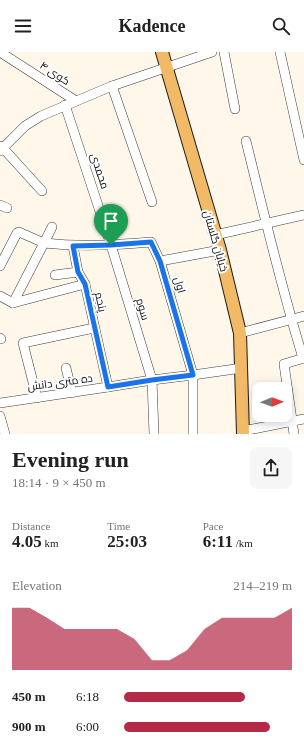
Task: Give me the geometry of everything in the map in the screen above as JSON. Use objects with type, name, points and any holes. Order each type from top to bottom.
[{"type":"main road","name":"خیابان گلستان","points":[[162,52],[220,250],[240,333],[243,433]]},
{"type":"street","name":"کوی ۴","points":[[0,52],[76,101]]},
{"type":"street","points":[[42,191],[1,148],[25,126],[41,116],[112,86],[212,52]]},
{"type":"street","points":[[224,52],[235,109]]},
{"type":"street","points":[[280,52],[304,160]]},
{"type":"street","points":[[112,86],[152,202]]},
{"type":"street","name":"محمدی","points":[[65,105],[111,245]]},
{"type":"street","points":[[246,141],[291,319],[304,358],[284,364],[294,434]]},
{"type":"street","points":[[215,235],[304,215]]},
{"type":"street","points":[[13,303],[52,227]]},
{"type":"street","points":[[0,266],[17,233],[19,232],[44,243],[73,246],[111,245]]},
{"type":"street","name":"اول","points":[[111,245],[151,242],[160,261],[193,375],[193,434]]},
{"type":"street","name":"سوم","points":[[111,245],[152,380],[154,434]]},
{"type":"street","name":"پنجم","points":[[73,246],[78,272],[85,284],[108,387]]},
{"type":"street","points":[[160,261],[220,250]]},
{"type":"street","points":[[55,275],[78,272]]},
{"type":"street","points":[[0,296],[13,303],[85,284]]},
{"type":"street","points":[[240,333],[304,316]]},
{"type":"street","points":[[37,398],[24,343],[94,328]]},
{"type":"street","points":[[66,368],[72,393]]},
{"type":"street","name":"ده متری دانش","points":[[0,403],[242,368]]},
{"type":"street","points":[[0,416],[5,434]]},
{"type":"street","points":[[243,433],[304,419]]},
{"type":"route","points":[[151,242],[160,261],[193,375],[108,387],[85,284],[78,272],[73,246],[111,245],[151,242]]}]
